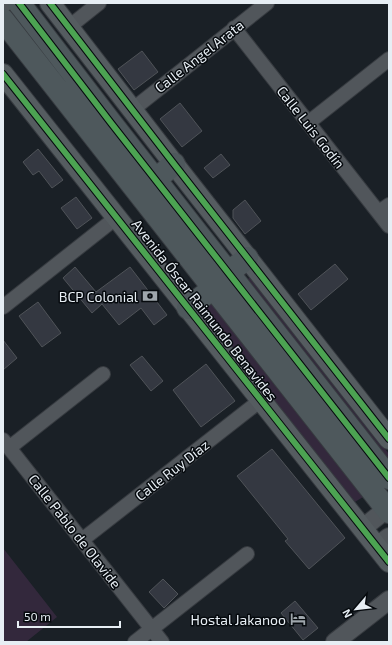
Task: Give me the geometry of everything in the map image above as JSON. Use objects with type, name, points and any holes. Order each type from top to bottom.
[{"type":"main road","name":"Avenida Óscar Raimundo Benavides","points":[[19,3],[155,180],[220,280],[388,509]]},
{"type":"main road","points":[[50,3],[389,439]]},
{"type":"main road","name":"Avenida Óscar Raimundo Benavides","points":[[3,20],[220,280],[389,478]]},
{"type":"main road","name":"Avenida Óscar Raimundo Benavides","points":[[3,74],[363,528],[383,541],[389,562]]},
{"type":"main road","points":[[155,180],[174,164]]},
{"type":"main road","points":[[188,308],[247,258]]},
{"type":"street","points":[[3,6],[7,3]]},
{"type":"street","points":[[69,27],[100,3]]},
{"type":"street","name":"Calle Angel Arata","points":[[132,110],[267,3]]},
{"type":"street","name":"Calle Luis Godín","points":[[234,28],[308,123],[384,209],[389,226]]},
{"type":"street","points":[[308,123],[389,59]]},
{"type":"street","points":[[3,307],[117,218]]},
{"type":"street","points":[[6,444],[103,374]]},
{"type":"street","name":"Calle Ruy Díaz","points":[[82,540],[261,400]]},
{"type":"street","name":"Calle Pablo de Olavide","points":[[6,444],[162,642]]},
{"type":"street","points":[[363,528],[388,509]]},
{"type":"street","points":[[135,642],[247,554]]},
{"type":"street","points":[[335,642],[389,600]]},
{"type":"shaded area","points":[[251,276],[389,454],[389,469],[247,280]]},
{"type":"shaded area","points":[[209,302],[216,307],[363,497],[350,505],[200,317],[201,306]]},
{"type":"shaded area","points":[[3,548],[57,617],[26,642],[3,642]]},
{"type":"building","points":[[142,51],[158,72],[134,90],[118,69]]},
{"type":"building","points":[[180,103],[202,131],[182,147],[160,119]]},
{"type":"building","points":[[38,149],[63,180],[52,188],[39,171],[33,175],[23,162]]},
{"type":"building","points":[[221,154],[230,165],[213,178],[204,168]]},
{"type":"building","points":[[76,197],[92,218],[77,229],[61,208]]},
{"type":"building","points":[[245,200],[261,221],[245,234],[233,218],[233,210]]},
{"type":"building","points":[[335,264],[348,279],[311,310],[298,294]]},
{"type":"building","points":[[75,267],[96,292],[130,267],[167,315],[154,325],[141,308],[119,325],[102,304],[92,313],[63,278]]},
{"type":"building","points":[[38,302],[61,333],[42,347],[19,316]]},
{"type":"building","points":[[3,340],[17,358],[3,370]]},
{"type":"building","points":[[142,356],[163,381],[151,391],[130,365]]},
{"type":"building","points":[[206,364],[235,401],[201,427],[173,390]]},
{"type":"building","points":[[272,449],[345,538],[309,569],[285,541],[288,539],[237,476]]},
{"type":"building","points":[[163,579],[178,594],[164,608],[149,592]]},
{"type":"building","name":"Hostal Jakanoo","points":[[295,601],[318,628],[303,640],[281,613]]},
{"type":"cycle path","points":[[19,3],[389,478]]},
{"type":"cycle path","points":[[50,3],[389,439]]},
{"type":"cycle path","points":[[3,74],[389,562]]},
{"type":"place","name":"BCP Colonial","points":[[150,296]]},
{"type":"place","name":"Hostal Jakanoo","points":[[298,619]]}]
